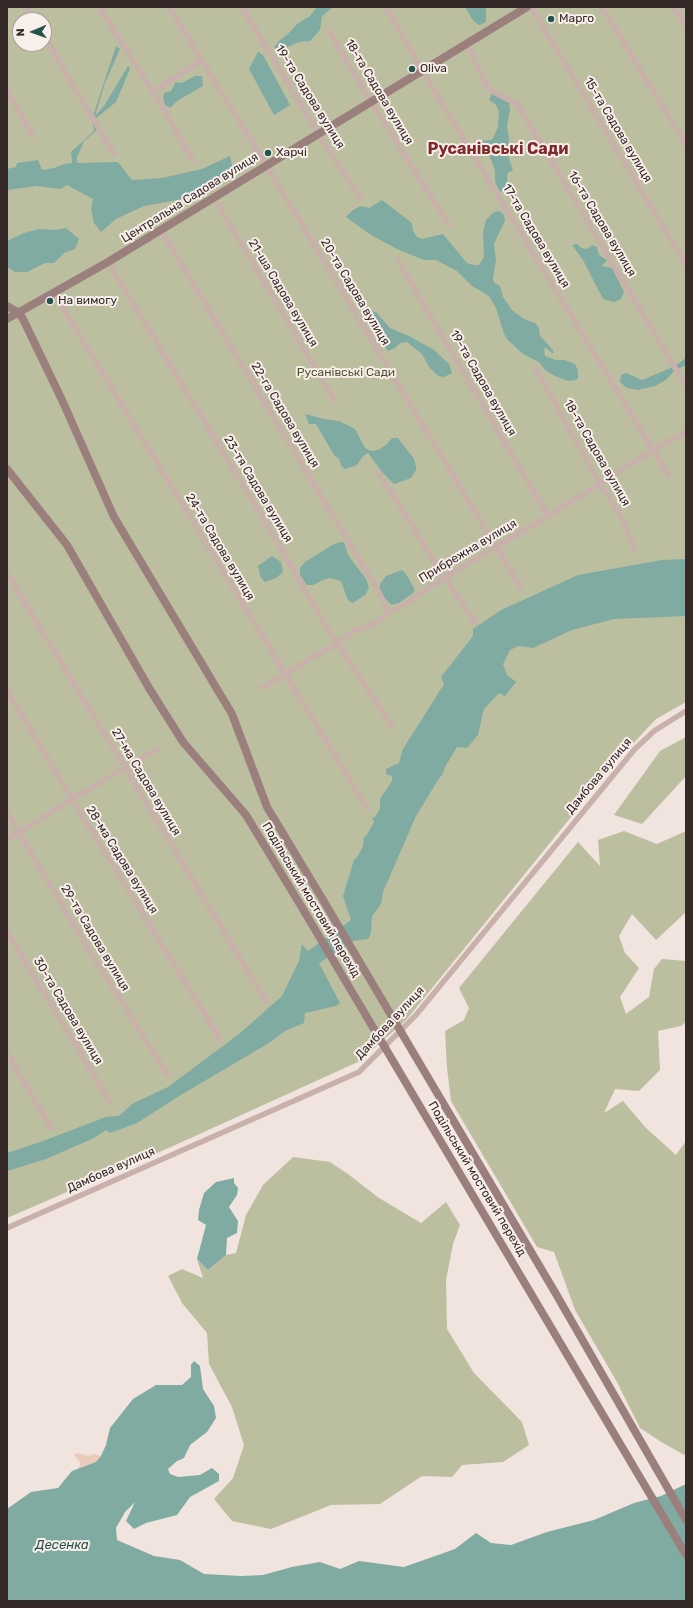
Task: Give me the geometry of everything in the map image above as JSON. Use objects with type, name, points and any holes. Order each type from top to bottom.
[{"type":"main road","name":"Центральна Садова вулиця","points":[[7,319],[108,262],[266,165],[319,135],[527,7]]},
{"type":"main road","points":[[7,306],[19,313]]},
{"type":"main road","name":"Подільський мостовий перехід","points":[[19,313],[46,366],[114,517],[232,714],[266,807],[323,900],[556,1294],[686,1520]]},
{"type":"main road","name":"Подільський мостовий перехід","points":[[7,469],[67,546],[149,688],[183,742],[246,815],[686,1555]]},
{"type":"street","points":[[100,7],[193,160]]},
{"type":"street","name":"20-та Садова вулиця","points":[[169,7],[266,165],[495,548],[521,588]]},
{"type":"street","name":"19-та Садова вулиця","points":[[242,7],[319,135],[360,198]]},
{"type":"street","name":"17-та Садова вулиця","points":[[386,7],[422,71],[669,476]]},
{"type":"street","name":"15-та Садова вулиця","points":[[531,7],[686,265]]},
{"type":"street","points":[[602,7],[686,144]]},
{"type":"street","points":[[674,7],[686,26]]},
{"type":"street","name":"18-та Садова вулиця","points":[[329,31],[371,102],[449,225]]},
{"type":"street","name":"16-та Садова вулиця","points":[[467,44],[488,90],[517,104],[686,386]]},
{"type":"street","points":[[52,49],[114,154]]},
{"type":"street","points":[[153,92],[202,60]]},
{"type":"street","points":[[7,91],[33,136]]},
{"type":"street","name":"21-ша Садова вулиця","points":[[213,197],[335,401]]},
{"type":"street","name":"22-га Садова вулиця","points":[[160,229],[376,587],[389,612]]},
{"type":"street","name":"19-та Садова вулиця","points":[[398,261],[548,516]]},
{"type":"street","name":"23-тя Садова вулиця","points":[[108,262],[279,545],[336,644],[392,726]]},
{"type":"street","name":"24-та Садова вулиця","points":[[54,293],[368,810]]},
{"type":"street","name":"18-та Садова вулиця","points":[[535,368],[600,484],[622,516],[635,551]]},
{"type":"street","name":"Прибрежна вулиця","points":[[261,688],[336,644],[353,631],[369,626],[389,612],[406,604],[421,592],[548,516],[653,450],[686,432]]},
{"type":"street","points":[[378,472],[445,578],[476,622]]},
{"type":"street","name":"27-ма Садова вулиця","points":[[7,573],[266,1001]]},
{"type":"street","name":"28-ма Садова вулиця","points":[[7,691],[220,1039]]},
{"type":"street","name":"Дамбова вулиця","points":[[7,1228],[359,1072],[416,1015],[634,750],[654,731],[686,711]]},
{"type":"street","points":[[7,840],[72,799],[157,749]]},
{"type":"street","name":"29-та Садова вулиця","points":[[7,812],[90,952],[167,1074]]},
{"type":"street","name":"30-та Садова вулиця","points":[[7,932],[110,1102]]},
{"type":"street","points":[[7,1053],[51,1128]]},
{"type":"green space","name":"Русанівські Сади","points":[[7,7],[686,7],[686,702],[656,719],[614,764],[407,1019],[360,1061],[171,1147],[7,1218]]},
{"type":"green space","points":[[686,737],[686,776],[642,824],[614,815],[660,751]]},
{"type":"green space","points":[[624,831],[657,844],[686,831],[686,912],[656,940],[632,914],[619,936],[625,953],[639,968],[620,997],[626,1014],[649,997],[654,969],[662,959],[686,961],[686,1022],[681,1026],[658,1031],[660,1070],[639,1091],[615,1089],[604,1113],[623,1101],[645,1127],[676,1155],[686,1141],[686,1456],[640,1428],[617,1382],[575,1310],[554,1252],[537,1247],[451,1101],[447,1068],[445,1031],[464,1020],[469,1008],[459,988],[578,842],[600,866],[598,840]]},
{"type":"green space","points":[[293,1157],[330,1162],[379,1198],[421,1223],[446,1202],[460,1225],[453,1244],[446,1280],[447,1329],[474,1373],[522,1422],[529,1445],[503,1462],[462,1465],[452,1477],[422,1476],[380,1504],[331,1505],[271,1529],[232,1521],[214,1499],[233,1478],[244,1445],[232,1407],[209,1364],[207,1333],[182,1303],[168,1276],[182,1269],[203,1278],[197,1259],[208,1270],[226,1255],[236,1253],[246,1215],[263,1185]]},
{"type":"sand","points":[[78,1453],[89,1456],[94,1454],[101,1456],[96,1462],[78,1469],[81,1463],[74,1455]]},
{"type":"water","points":[[317,7],[333,7],[322,16],[320,30],[310,41],[299,42],[278,51],[274,47],[280,40],[297,24],[310,16]]},
{"type":"water","points":[[465,7],[486,7],[486,22],[480,25],[477,24],[472,19]]},
{"type":"water","points":[[116,46],[120,49],[105,83],[95,116],[104,106],[128,66],[130,69],[116,102],[95,119],[96,131],[84,141],[77,157],[77,163],[118,162],[132,180],[162,178],[202,169],[230,156],[233,169],[212,183],[183,199],[144,206],[116,219],[101,232],[94,223],[91,209],[93,199],[67,185],[61,189],[36,186],[7,190],[7,169],[16,167],[17,163],[38,160],[42,170],[72,163],[71,152],[94,131],[92,115],[94,113]]},
{"type":"water","points":[[258,52],[263,55],[290,105],[274,115],[249,69]]},
{"type":"water","points":[[195,76],[202,76],[203,86],[177,101],[170,108],[165,105],[163,98],[164,93],[171,91],[176,82],[182,83]]},
{"type":"water","points":[[492,93],[509,103],[510,110],[507,126],[509,137],[508,155],[513,171],[508,172],[508,186],[506,190],[500,192],[495,182],[495,171],[492,162],[487,152],[478,141],[492,140],[498,127],[499,112],[496,105],[489,100]]},
{"type":"water","points":[[382,200],[412,223],[413,231],[417,237],[422,239],[443,234],[467,263],[474,265],[479,265],[484,257],[483,232],[486,220],[494,212],[499,211],[504,215],[505,220],[494,244],[496,260],[493,278],[494,283],[500,286],[503,297],[512,310],[524,319],[535,323],[539,328],[540,336],[553,350],[553,354],[546,348],[544,349],[545,356],[556,360],[565,360],[575,364],[578,370],[578,378],[576,380],[568,381],[555,376],[545,370],[539,362],[523,354],[508,340],[504,334],[496,308],[489,296],[472,286],[457,271],[436,260],[424,260],[397,249],[371,235],[346,217],[353,210],[361,206],[369,208]]},
{"type":"water","points":[[66,228],[79,239],[75,249],[64,253],[54,263],[45,263],[27,272],[15,272],[7,267],[7,241],[24,233],[39,229],[55,230]]},
{"type":"water","points":[[577,244],[581,248],[587,249],[592,245],[597,247],[599,255],[607,260],[602,266],[612,268],[624,292],[621,299],[614,302],[603,299],[583,260],[572,245]]},
{"type":"water","points":[[366,311],[376,312],[390,328],[411,337],[434,350],[449,364],[452,373],[444,377],[438,376],[429,367],[422,354],[407,342],[400,343],[395,348],[388,351],[378,337],[378,329],[376,325],[367,323],[363,314]]},
{"type":"water","points":[[686,358],[686,365],[674,371],[666,380],[655,386],[638,390],[627,388],[620,382],[621,375],[626,373],[642,380],[673,367]]},
{"type":"water","points":[[305,414],[339,421],[355,429],[365,448],[369,450],[373,451],[380,449],[392,438],[398,438],[414,459],[416,470],[411,478],[394,484],[382,472],[368,453],[363,456],[357,465],[345,469],[342,467],[339,459],[334,455],[316,424],[309,424]]},
{"type":"water","points":[[344,542],[348,555],[366,579],[369,587],[366,594],[353,603],[347,598],[341,581],[330,578],[313,585],[307,585],[300,575],[300,568],[305,562],[334,544]]},
{"type":"water","points":[[272,556],[281,562],[283,572],[276,578],[265,582],[261,578],[258,566]]},
{"type":"water","points":[[686,559],[686,616],[614,619],[572,630],[533,648],[519,646],[510,650],[503,664],[507,675],[516,682],[505,696],[499,693],[484,709],[478,735],[467,748],[457,747],[442,775],[416,816],[383,892],[381,904],[372,916],[371,933],[368,939],[353,941],[319,963],[340,1003],[336,1006],[305,1013],[304,1023],[285,1031],[269,1043],[184,1093],[137,1123],[110,1133],[106,1130],[94,1138],[46,1159],[7,1171],[7,1153],[106,1117],[119,1116],[132,1104],[168,1087],[239,1034],[282,996],[299,961],[302,944],[308,951],[351,920],[343,896],[354,860],[358,856],[363,846],[364,837],[367,835],[374,822],[372,818],[375,817],[380,809],[380,799],[392,781],[392,776],[386,774],[386,769],[399,763],[403,749],[444,684],[441,677],[473,636],[473,629],[501,610],[578,575],[662,560]]},
{"type":"water","points":[[402,570],[415,590],[399,603],[391,605],[384,597],[380,589],[380,584],[386,576]]},
{"type":"water","points":[[234,1178],[234,1183],[238,1188],[237,1195],[229,1207],[238,1221],[237,1233],[227,1238],[226,1255],[208,1270],[197,1259],[206,1225],[198,1220],[199,1210],[204,1193],[216,1182]]},
{"type":"water","name":"Десенка","points":[[194,1361],[200,1366],[203,1389],[214,1406],[216,1418],[207,1432],[190,1445],[184,1458],[177,1461],[168,1469],[170,1474],[178,1477],[200,1475],[212,1468],[219,1474],[219,1481],[190,1497],[177,1515],[146,1523],[134,1529],[126,1521],[135,1502],[125,1512],[116,1528],[117,1540],[154,1556],[180,1560],[204,1574],[241,1576],[263,1575],[292,1567],[320,1562],[340,1569],[359,1561],[404,1567],[455,1549],[476,1533],[491,1543],[511,1545],[547,1532],[594,1520],[634,1503],[661,1496],[686,1484],[686,1601],[7,1601],[7,1509],[31,1492],[58,1488],[72,1471],[96,1462],[101,1456],[106,1445],[110,1428],[133,1399],[156,1385],[182,1385],[191,1377],[191,1365]]},
{"type":"place","name":"Марго","points":[[551,19]]},
{"type":"place","name":"Oliva","points":[[412,69]]},
{"type":"place","name":"Харчі","points":[[268,153]]},
{"type":"place","name":"На вимогу","points":[[50,301]]},
{"type":"district","name":"Русанівські Сади","points":[[498,149]]}]
